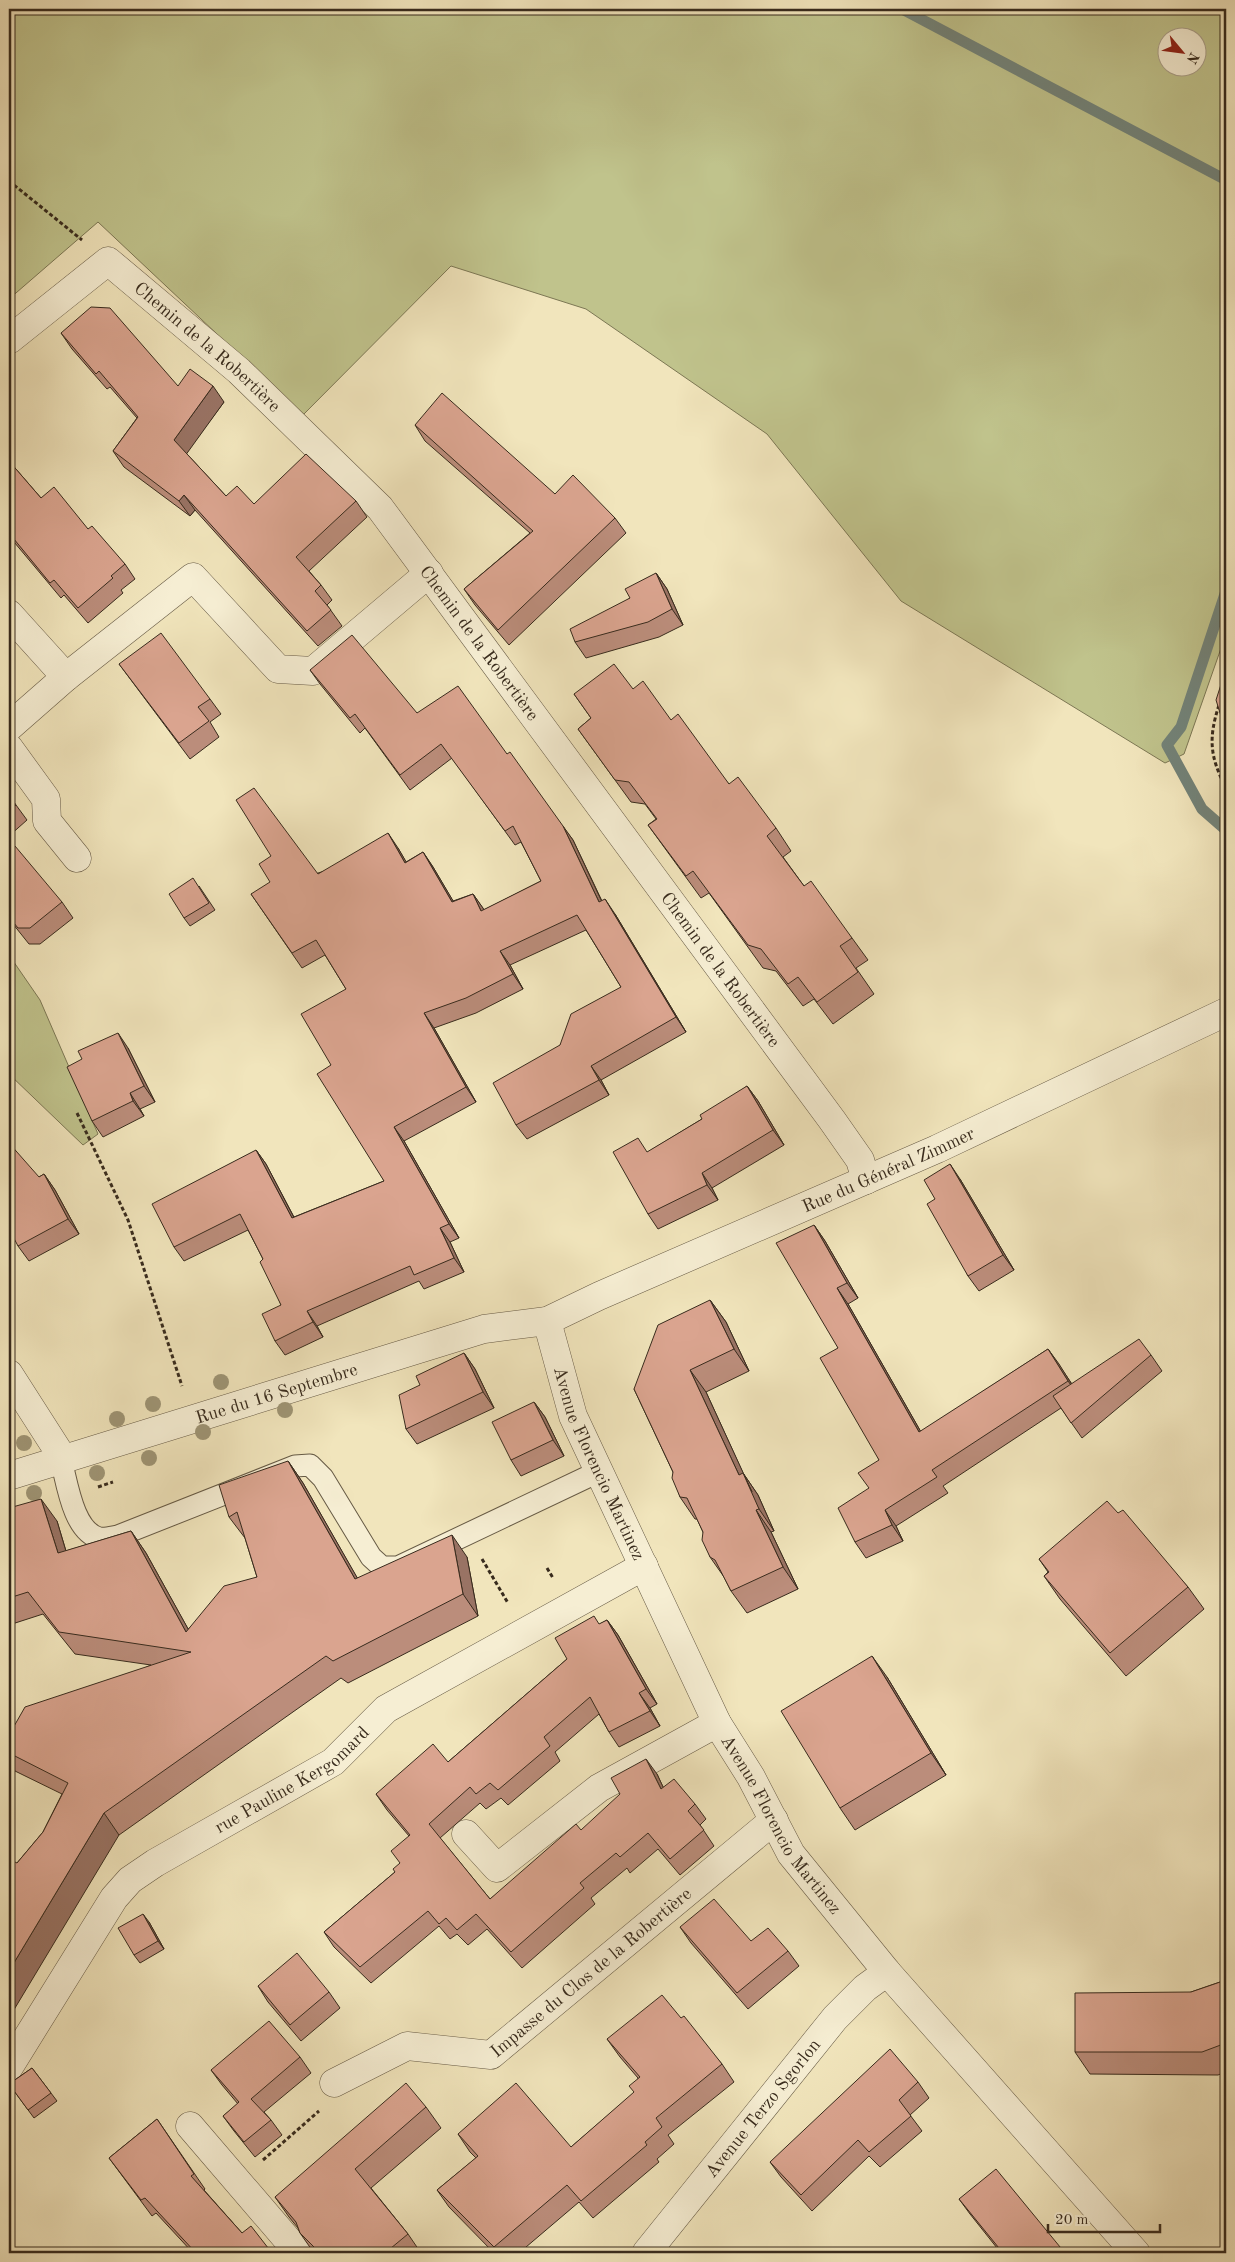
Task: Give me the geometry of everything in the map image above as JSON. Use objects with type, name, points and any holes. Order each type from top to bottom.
[{"type":"street","points":[[9,340],[108,261]]},
{"type":"street","name":"Chemin de la Robertière","points":[[108,261],[239,371],[380,508],[847,1141],[860,1160],[866,1180]]},
{"type":"street","points":[[9,727],[66,677],[194,577],[278,669],[313,670],[429,573]]},
{"type":"street","points":[[9,614],[66,677]]},
{"type":"street","points":[[9,748],[46,799],[46,821],[77,858]]},
{"type":"street","name":"Rue du Général Zimmer","points":[[547,1321],[599,1296],[937,1149],[1226,1012]]},
{"type":"street","name":"Rue du 16 Septembre","points":[[9,1476],[484,1329],[547,1321]]},
{"type":"street","name":"Avenue Florencio Martinez","points":[[547,1321],[573,1416],[717,1723],[751,1777],[792,1854],[887,1972],[1136,2253]]},
{"type":"street","points":[[9,1374],[57,1450],[60,1460]]},
{"type":"street","name":"rue Pauline Kergomard","points":[[9,2067],[114,1898],[130,1880],[169,1854],[333,1762],[386,1709],[644,1566]]},
{"type":"street","points":[[466,1834],[497,1868],[599,1788],[717,1723]]},
{"type":"street","name":"Impasse du Clos de la Robertière","points":[[334,2083],[407,2046],[492,2055],[774,1820]]},
{"type":"street","name":"Avenue Terzo Sgorlon","points":[[646,2253],[835,2018],[865,1988],[887,1972]]},
{"type":"street","points":[[190,2126],[299,2253]]},
{"type":"lane","points":[[60,1460],[81,1525],[90,1534],[101,1539],[118,1536],[296,1466],[310,1465],[323,1478],[371,1557],[382,1567],[398,1567],[600,1471]]},
{"type":"path","points":[[9,181],[108,261]]},
{"type":"path","points":[[1220,702],[1211,729],[1216,767],[1226,788]]},
{"type":"path","points":[[77,1113],[128,1220],[182,1386]]},
{"type":"path","points":[[173,1389],[190,1383]]},
{"type":"path","points":[[467,1534],[525,1632]]},
{"type":"path","points":[[238,2182],[327,2104],[334,2083]]},
{"type":"green space","points":[[9,9],[1226,9],[1226,634],[1184,754],[1165,763],[901,601],[767,434],[586,309],[451,266],[303,415],[98,222],[9,299]]},
{"type":"green space","points":[[9,955],[40,1000],[98,1134],[83,1145],[9,1074]]},
{"type":"building","points":[[91,307],[110,308],[178,386],[190,369],[213,386],[174,440],[226,496],[237,486],[254,504],[306,454],[356,501],[296,557],[321,585],[315,591],[331,610],[307,631],[184,495],[179,501],[113,451],[138,417],[99,371],[96,374],[61,333]]},
{"type":"building","points":[[442,393],[555,494],[573,475],[615,518],[498,630],[464,589],[533,531],[415,425]]},
{"type":"building","points":[[9,461],[41,498],[54,487],[88,529],[92,526],[125,564],[111,576],[113,578],[78,608],[54,580],[50,583],[9,533]]},
{"type":"building","points":[[656,573],[672,609],[648,622],[575,642],[570,629],[630,598],[625,589]]},
{"type":"building","points":[[161,633],[210,699],[198,707],[209,721],[179,743],[119,664]]},
{"type":"building","points":[[352,635],[417,713],[458,686],[507,754],[510,752],[563,826],[599,902],[605,899],[676,1017],[591,1066],[599,1080],[516,1125],[493,1083],[560,1045],[571,1014],[621,987],[577,915],[500,951],[513,974],[466,998],[424,1013],[466,1087],[394,1127],[449,1224],[440,1228],[454,1258],[414,1275],[410,1266],[307,1311],[313,1322],[275,1341],[262,1314],[281,1305],[260,1262],[263,1259],[240,1214],[174,1247],[152,1204],[256,1150],[292,1218],[384,1181],[317,1074],[331,1065],[301,1014],[346,989],[316,940],[292,953],[251,894],[270,882],[259,864],[271,856],[236,800],[254,788],[318,874],[388,833],[405,863],[423,852],[452,902],[473,894],[481,911],[541,881],[513,826],[505,831],[441,744],[400,775],[355,714],[350,718],[310,670]]},
{"type":"building","points":[[614,664],[633,689],[643,681],[671,720],[678,714],[729,784],[738,777],[776,828],[767,836],[804,886],[811,881],[852,938],[840,946],[858,972],[817,1002],[798,977],[788,984],[761,949],[748,945],[693,871],[686,876],[648,825],[657,819],[629,782],[615,780],[578,729],[591,718],[574,694]]},
{"type":"building","points":[[1226,669],[1226,732],[1216,700]]},
{"type":"building","points":[[9,796],[16,805],[9,811]]},
{"type":"building","points":[[15,846],[62,902],[30,928],[18,928],[9,917],[9,851]]},
{"type":"building","points":[[193,878],[209,903],[184,918],[169,894]]},
{"type":"building","points":[[118,1033],[144,1086],[130,1093],[133,1101],[92,1121],[67,1067],[82,1059],[78,1051]]},
{"type":"building","points":[[747,1086],[773,1130],[702,1173],[707,1185],[648,1214],[613,1152],[638,1138],[647,1152],[702,1119],[700,1115]]},
{"type":"building","points":[[9,1143],[39,1177],[44,1174],[68,1219],[18,1246],[9,1229]]},
{"type":"building","points":[[950,1164],[1003,1255],[968,1276],[927,1204],[935,1199],[924,1180]]},
{"type":"building","points":[[814,1225],[847,1283],[837,1288],[919,1432],[1048,1349],[1068,1381],[932,1470],[937,1477],[885,1510],[892,1525],[855,1542],[838,1508],[869,1488],[858,1473],[879,1460],[820,1358],[838,1348],[776,1243]]},
{"type":"building","points":[[710,1300],[734,1349],[690,1370],[739,1475],[743,1473],[759,1509],[756,1510],[783,1567],[731,1591],[715,1560],[710,1557],[702,1540],[703,1532],[687,1498],[680,1497],[672,1478],[673,1472],[634,1389],[658,1325]]},
{"type":"building","points":[[1139,1339],[1151,1355],[1071,1423],[1053,1396]]},
{"type":"building","points":[[464,1353],[483,1392],[406,1429],[399,1395],[420,1385],[416,1376]]},
{"type":"building","points":[[534,1402],[553,1440],[511,1460],[492,1422]]},
{"type":"building","points":[[288,1461],[355,1579],[452,1535],[463,1594],[333,1661],[326,1656],[104,1813],[9,1971],[9,1859],[17,1863],[43,1832],[68,1783],[9,1753],[9,1735],[25,1707],[191,1652],[59,1632],[28,1592],[9,1598],[9,1508],[41,1499],[58,1553],[131,1531],[186,1632],[224,1586],[257,1577],[237,1512],[229,1517],[219,1485]]},
{"type":"building","points":[[1107,1501],[1118,1513],[1123,1510],[1188,1587],[1110,1653],[1044,1576],[1049,1572],[1039,1559]]},
{"type":"building","points":[[594,1616],[599,1624],[607,1620],[646,1689],[639,1693],[650,1711],[609,1732],[590,1697],[544,1737],[550,1746],[498,1790],[490,1783],[476,1794],[470,1787],[429,1824],[490,1899],[576,1824],[581,1830],[620,1794],[611,1778],[646,1759],[661,1789],[674,1779],[695,1804],[688,1811],[704,1830],[670,1859],[648,1833],[620,1857],[616,1853],[580,1883],[584,1888],[511,1952],[476,1914],[457,1930],[446,1918],[439,1924],[428,1911],[360,1967],[324,1932],[395,1872],[393,1869],[400,1863],[391,1851],[410,1835],[376,1794],[433,1744],[448,1762],[567,1659],[555,1638]]},
{"type":"building","points":[[872,1656],[931,1753],[840,1808],[781,1711]]},
{"type":"building","points":[[714,1899],[751,1941],[768,1928],[788,1951],[737,1993],[680,1927]]},
{"type":"building","points":[[143,1914],[158,1941],[134,1955],[118,1928]]},
{"type":"building","points":[[297,1953],[329,1992],[290,2025],[258,1986]]},
{"type":"building","points":[[1226,1980],[1226,2043],[1202,2052],[1075,2052],[1075,1993],[1191,1992]]},
{"type":"building","points":[[662,1995],[681,2018],[684,2016],[722,2064],[656,2118],[662,2127],[645,2142],[647,2145],[581,2201],[567,2185],[494,2247],[437,2190],[478,2156],[458,2134],[516,2083],[571,2147],[634,2092],[629,2086],[640,2077],[607,2039]]},
{"type":"building","points":[[269,2021],[300,2057],[251,2099],[271,2120],[244,2142],[223,2116],[239,2102],[211,2070]]},
{"type":"building","points":[[890,2049],[918,2082],[899,2100],[911,2116],[869,2152],[858,2140],[801,2195],[770,2162]]},
{"type":"building","points":[[32,2068],[51,2093],[28,2110],[9,2084]]},
{"type":"building","points":[[406,2083],[426,2107],[355,2169],[408,2234],[385,2253],[320,2253],[300,2233],[296,2222],[275,2197]]},
{"type":"building","points":[[157,2119],[194,2174],[191,2176],[242,2233],[251,2226],[272,2253],[196,2253],[145,2198],[141,2200],[109,2158]]},
{"type":"building","points":[[996,2169],[1065,2253],[1003,2253],[959,2199]]},
{"type":"waterway","points":[[902,9],[1226,180]]},
{"type":"waterway","points":[[1226,591],[1181,727],[1167,745],[1202,809],[1226,830]]}]
